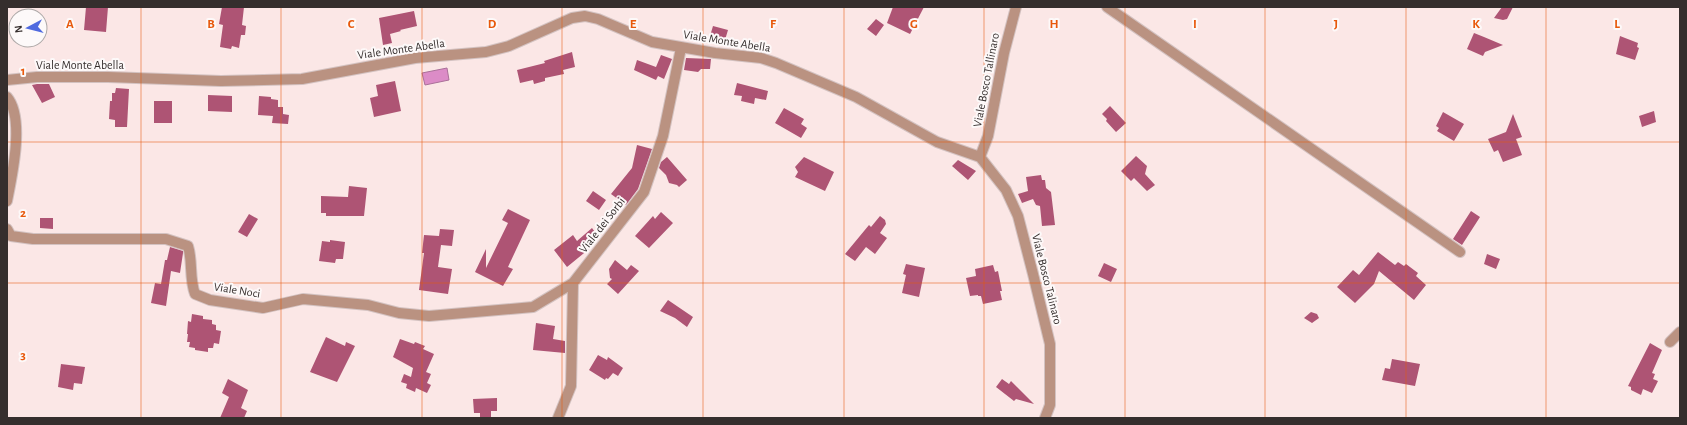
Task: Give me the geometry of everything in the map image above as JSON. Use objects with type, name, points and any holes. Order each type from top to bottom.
[{"type":"street","name":"Viale Bosco Tallinaro","points":[[980,157],[988,136],[1004,53],[1016,7]]},
{"type":"street","points":[[1107,7],[1460,252]]},
{"type":"street","name":"Viale Monte Abella","points":[[7,80],[108,77],[221,82],[302,80],[415,58],[486,52],[508,46],[572,18],[585,16],[598,19],[652,42],[715,54],[750,56],[776,63],[856,98],[936,142],[980,157]]},
{"type":"street","name":"Viale dei Sorbi","points":[[573,283],[644,192],[663,136],[681,48]]},
{"type":"street","points":[[7,97],[16,116],[15,159],[7,202]]},
{"type":"street","name":"Viale Bosco Talinaro","points":[[980,157],[1006,190],[1018,216],[1050,344],[1050,405],[1045,418]]},
{"type":"street","name":"Viale Noci","points":[[7,229],[11,236],[33,239],[166,239],[188,246],[192,257],[191,284],[195,294],[210,300],[263,308],[303,300],[368,305],[399,313],[429,316],[533,307],[573,283]]},
{"type":"street","points":[[558,418],[571,386],[573,283]]},
{"type":"street","points":[[1670,342],[1680,332]]},
{"type":"shaded area","points":[[447,68],[449,80],[425,85],[422,73]]},
{"type":"building","points":[[86,7],[108,7],[106,32],[84,30]]},
{"type":"building","points":[[222,7],[244,7],[242,25],[246,26],[245,35],[241,35],[239,48],[232,46],[231,49],[220,47],[223,25],[219,24]]},
{"type":"building","points":[[893,7],[924,7],[910,34],[887,23]]},
{"type":"building","points":[[1502,7],[1513,7],[1507,19],[1503,20],[1494,18]]},
{"type":"building","points":[[414,11],[417,26],[390,34],[392,43],[383,45],[379,18]]},
{"type":"building","points":[[876,19],[884,25],[876,36],[867,29]]},
{"type":"building","points":[[713,26],[728,30],[725,40],[710,36]]},
{"type":"building","points":[[1474,33],[1503,45],[1485,52],[1483,56],[1467,49]]},
{"type":"building","points":[[1620,36],[1638,43],[1637,47],[1639,48],[1635,60],[1616,54]]},
{"type":"building","points":[[572,52],[575,67],[563,70],[564,74],[545,78],[545,81],[534,84],[533,80],[520,83],[517,70],[545,63],[544,61]]},
{"type":"building","points":[[661,55],[672,59],[664,79],[658,76],[656,80],[634,70],[637,60],[656,67]]},
{"type":"building","points":[[686,58],[711,59],[710,69],[701,69],[698,72],[684,70]]},
{"type":"building","points":[[395,81],[401,111],[374,117],[370,98],[378,96],[376,85]]},
{"type":"building","points":[[737,83],[768,91],[766,100],[755,98],[754,104],[741,101],[742,96],[734,95]]},
{"type":"building","points":[[49,84],[55,97],[42,103],[32,85]]},
{"type":"building","points":[[116,88],[129,89],[127,127],[115,127],[115,120],[109,119],[110,101],[112,101],[112,93],[115,93]]},
{"type":"building","points":[[208,95],[232,96],[232,112],[208,111]]},
{"type":"building","points":[[259,96],[271,97],[271,99],[278,100],[278,107],[283,107],[283,114],[289,115],[288,124],[272,123],[273,116],[258,115]]},
{"type":"building","points":[[154,101],[172,101],[172,123],[154,123]]},
{"type":"building","points":[[1110,106],[1126,123],[1116,132],[1102,114]]},
{"type":"building","points":[[784,108],[804,119],[801,124],[807,128],[801,138],[775,123]]},
{"type":"building","points":[[1654,111],[1656,122],[1642,127],[1639,116]]},
{"type":"building","points":[[1443,112],[1464,124],[1454,141],[1437,131],[1439,128],[1436,126]]},
{"type":"building","points":[[1513,114],[1522,137],[1516,139],[1522,155],[1503,162],[1498,150],[1494,152],[1488,139],[1506,132]]},
{"type":"building","points":[[637,145],[652,149],[638,189],[626,205],[611,194],[632,168]]},
{"type":"building","points":[[1136,156],[1147,166],[1145,174],[1155,185],[1147,191],[1134,178],[1131,181],[1121,171]]},
{"type":"building","points":[[667,157],[687,180],[679,187],[669,183],[666,175],[659,168],[661,162]]},
{"type":"building","points":[[804,157],[834,172],[825,191],[795,177],[798,172],[795,167]]},
{"type":"building","points":[[958,160],[976,171],[968,180],[952,166]]},
{"type":"building","points":[[1041,175],[1042,180],[1045,180],[1046,188],[1051,192],[1055,225],[1042,226],[1040,206],[1036,205],[1033,199],[1022,203],[1018,194],[1028,191],[1026,177]]},
{"type":"building","points":[[349,186],[367,188],[364,216],[326,216],[326,213],[321,213],[321,196],[348,197]]},
{"type":"building","points":[[593,191],[606,200],[599,210],[586,201]]},
{"type":"building","points":[[508,209],[530,220],[508,267],[513,269],[503,286],[475,272],[486,249],[486,268],[508,223],[502,220]]},
{"type":"building","points":[[1471,211],[1480,217],[1462,245],[1453,239]]},
{"type":"building","points":[[661,212],[673,223],[649,248],[635,236],[653,216],[655,219]]},
{"type":"building","points":[[249,214],[258,219],[247,237],[238,232]]},
{"type":"building","points":[[880,216],[885,220],[886,224],[880,233],[887,238],[875,254],[866,247],[855,261],[845,254],[869,225],[871,227]]},
{"type":"building","points":[[40,218],[53,218],[53,229],[40,228]]},
{"type":"building","points":[[592,228],[597,235],[589,249],[567,267],[554,250],[573,235],[577,241]]},
{"type":"building","points":[[440,229],[454,230],[452,246],[441,245],[438,267],[452,269],[448,294],[419,290],[424,253],[422,253],[424,235],[439,236]]},
{"type":"building","points":[[330,240],[345,242],[343,259],[336,259],[335,263],[319,261],[322,241],[330,242]]},
{"type":"building","points":[[170,247],[183,251],[180,273],[171,271],[166,306],[151,303],[155,283],[161,284],[165,260],[167,260]]},
{"type":"building","points":[[1378,252],[1395,265],[1398,262],[1404,266],[1406,264],[1418,273],[1416,276],[1426,285],[1414,300],[1379,271],[1374,284],[1355,303],[1337,287],[1353,270],[1359,275]]},
{"type":"building","points":[[1487,254],[1500,259],[1496,269],[1484,264]]},
{"type":"building","points":[[615,260],[627,270],[631,265],[639,271],[618,294],[607,284],[612,279],[610,278],[609,269]]},
{"type":"building","points":[[1104,263],[1117,269],[1111,282],[1098,276]]},
{"type":"building","points":[[906,264],[925,268],[919,297],[902,293],[906,275],[903,274]]},
{"type":"building","points":[[993,265],[995,272],[998,271],[1002,291],[1000,291],[1002,300],[983,304],[981,296],[970,296],[966,278],[976,276],[975,269]]},
{"type":"building","points":[[668,300],[693,317],[687,327],[675,318],[660,311]]},
{"type":"building","points":[[1311,312],[1317,314],[1319,318],[1312,323],[1304,318]]},
{"type":"building","points":[[192,314],[203,316],[203,319],[212,320],[212,324],[216,325],[216,330],[221,331],[219,344],[214,343],[213,348],[208,348],[208,352],[195,350],[195,348],[189,347],[190,342],[187,342],[188,321],[191,322]]},
{"type":"building","points":[[536,323],[555,326],[553,339],[565,341],[565,353],[533,350]]},
{"type":"building","points":[[326,337],[345,346],[346,342],[355,346],[337,382],[310,372]]},
{"type":"building","points":[[400,339],[425,346],[423,349],[434,354],[426,372],[431,374],[427,383],[431,385],[427,393],[416,388],[415,392],[406,388],[407,384],[401,382],[404,374],[411,377],[413,368],[393,357]]},
{"type":"building","points":[[1650,343],[1662,350],[1652,373],[1655,374],[1653,379],[1658,381],[1652,393],[1643,389],[1641,395],[1631,390],[1631,387],[1628,386]]},
{"type":"building","points":[[598,355],[607,360],[608,357],[623,368],[618,376],[613,373],[608,379],[606,378],[605,380],[589,370]]},
{"type":"building","points":[[1392,359],[1420,364],[1415,386],[1382,380],[1385,368],[1390,369]]},
{"type":"building","points":[[61,364],[85,367],[82,384],[74,383],[73,390],[58,387]]},
{"type":"building","points":[[228,379],[248,390],[241,408],[247,411],[244,418],[220,418],[229,397],[222,393]]},
{"type":"building","points":[[1002,379],[1009,384],[1011,381],[1034,404],[1016,399],[1014,401],[996,387]]},
{"type":"building","points":[[497,398],[497,411],[491,411],[491,417],[480,418],[480,413],[474,413],[473,399]]}]
